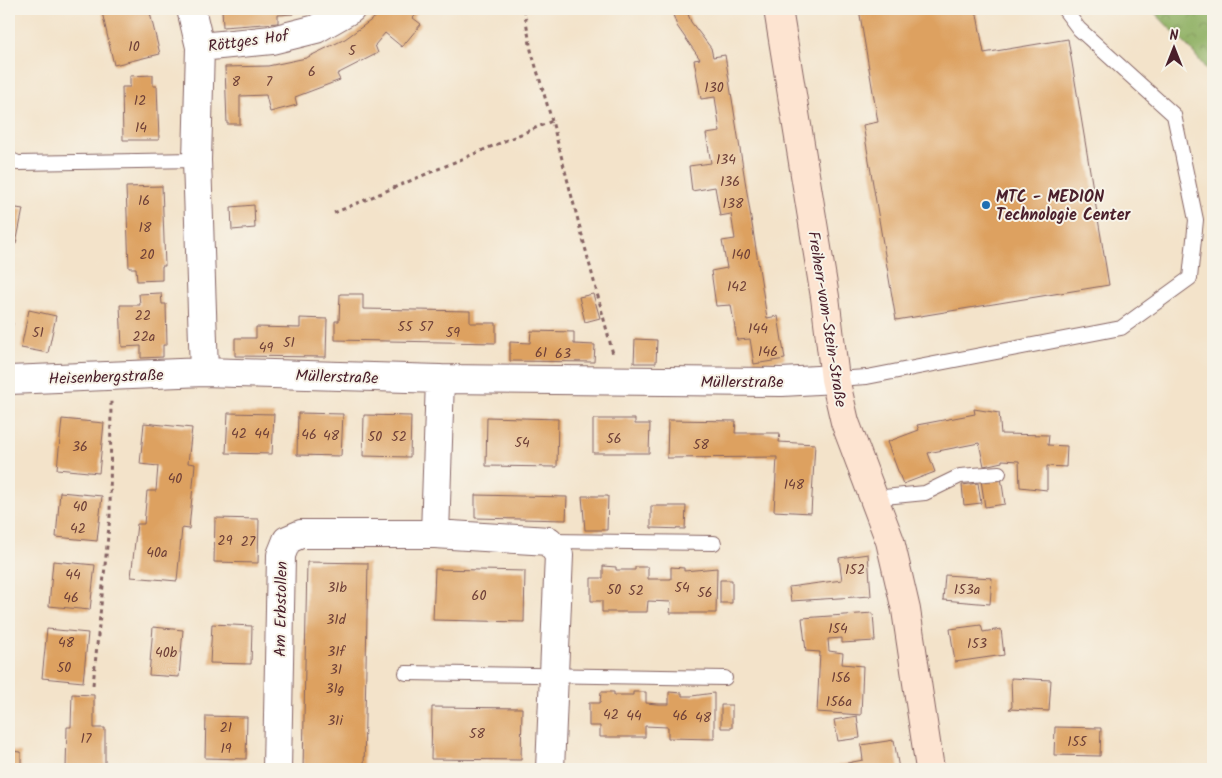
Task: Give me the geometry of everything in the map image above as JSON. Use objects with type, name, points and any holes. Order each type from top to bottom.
[{"type":"street","points":[[191,9],[200,47],[197,160],[204,372]]},
{"type":"street","name":"Röttges Hof","points":[[200,47],[272,40],[316,29],[351,9]]},
{"type":"street","name":"Freiherr-vom-Stein-Straße","points":[[778,9],[825,297],[835,379],[845,422],[890,541],[906,610],[930,769]]},
{"type":"street","name":"Müllerstraße","points":[[204,372],[440,379],[620,381],[782,382],[835,379]]},
{"type":"street","name":"Heisenbergstraße","points":[[9,380],[204,372]]},
{"type":"street","points":[[435,534],[440,379]]},
{"type":"street","name":"Am Erbstollen","points":[[277,769],[282,555],[287,540],[301,534],[435,534],[549,541]]},
{"type":"street","points":[[549,541],[559,556],[550,769]]},
{"type":"lane","points":[[835,379],[868,377],[1121,328],[1190,278],[1196,220],[1174,115],[1079,30],[1064,9]]},
{"type":"lane","points":[[9,159],[18,163],[197,160]]},
{"type":"lane","points":[[874,498],[925,493],[960,476],[999,472]]},
{"type":"lane","points":[[549,541],[714,543]]},
{"type":"lane","points":[[406,673],[725,678]]},
{"type":"path","points":[[524,9],[531,50],[552,121],[620,381]]},
{"type":"path","points":[[334,213],[552,121]]},
{"type":"path","points":[[93,685],[110,516],[111,376]]},
{"type":"green space","points":[[1151,9],[1213,9],[1213,78],[1192,51]]},
{"type":"building","points":[[116,9],[149,9],[160,54],[114,65],[102,12]]},
{"type":"building","points":[[222,9],[293,9],[293,14],[278,15],[278,23],[223,27]]},
{"type":"building","points":[[383,9],[421,9],[413,18],[421,24],[402,47],[385,33],[375,45],[378,53],[337,74],[340,80],[295,97],[297,105],[270,112],[266,95],[240,96],[240,124],[227,124],[225,67],[268,66],[306,58],[345,39],[377,16]]},
{"type":"building","points":[[671,9],[686,9],[691,22],[711,48],[713,57],[725,55],[767,318],[778,316],[785,359],[754,364],[750,339],[737,340],[731,305],[716,306],[711,271],[727,268],[722,241],[735,239],[731,214],[720,216],[715,187],[692,191],[689,166],[711,163],[706,134],[720,132],[715,97],[701,99],[694,60],[700,59],[677,26]]},
{"type":"building","name":"MTC - MEDION Technologie Center","points":[[859,9],[976,9],[984,53],[1068,39],[1109,285],[896,320],[863,125],[878,122]]},
{"type":"building","points":[[153,75],[153,86],[157,86],[159,140],[123,140],[122,87],[130,87],[130,76]]},
{"type":"building","points":[[9,182],[15,183],[10,207],[23,209],[16,244],[9,243]]},
{"type":"building","points":[[162,186],[165,266],[162,266],[162,280],[137,281],[136,268],[129,268],[126,187]]},
{"type":"building","points":[[254,205],[255,228],[232,230],[231,207]]},
{"type":"building","points":[[161,293],[162,304],[166,304],[167,345],[163,345],[163,357],[141,358],[141,346],[122,347],[120,305],[140,305],[139,294]]},
{"type":"building","points":[[340,294],[363,294],[363,309],[470,311],[470,323],[496,323],[496,343],[335,340],[335,321],[339,321]]},
{"type":"building","points":[[593,294],[600,318],[585,322],[579,297]]},
{"type":"building","points":[[29,310],[56,316],[48,353],[21,348]]},
{"type":"building","points":[[300,318],[327,319],[326,357],[235,356],[235,338],[256,338],[256,327],[300,328]]},
{"type":"building","points":[[9,322],[13,323],[10,341],[9,341]]},
{"type":"building","points":[[531,331],[574,332],[574,344],[595,345],[594,362],[510,361],[510,342],[530,343]]},
{"type":"building","points":[[635,339],[657,340],[656,363],[634,363]]},
{"type":"building","points":[[974,409],[999,413],[1001,434],[1049,435],[1048,445],[1067,446],[1066,467],[1047,466],[1047,490],[1020,487],[1019,461],[1002,460],[1002,462],[984,466],[979,443],[928,453],[935,472],[903,484],[887,442],[919,430],[917,425],[975,414]]},
{"type":"building","points":[[228,413],[274,414],[272,454],[226,453]]},
{"type":"building","points":[[298,413],[343,414],[341,456],[297,455]]},
{"type":"building","points":[[364,415],[411,416],[410,457],[363,456]]},
{"type":"building","points":[[9,417],[12,417],[11,438],[9,438]]},
{"type":"building","points":[[487,417],[558,419],[557,467],[486,466]]},
{"type":"building","points":[[62,419],[104,423],[99,473],[57,469]]},
{"type":"building","points":[[593,419],[635,419],[635,424],[650,424],[649,453],[593,453]]},
{"type":"building","points":[[668,420],[736,421],[735,433],[780,433],[779,442],[815,444],[811,513],[774,511],[777,457],[667,458]]},
{"type":"building","points":[[144,423],[192,428],[188,463],[195,464],[189,529],[182,528],[177,581],[131,577],[137,524],[144,524],[147,491],[156,491],[158,466],[140,464]]},
{"type":"building","points":[[1001,477],[1005,504],[985,507],[981,480]]},
{"type":"building","points":[[978,483],[981,503],[964,505],[962,485]]},
{"type":"building","points":[[60,492],[102,496],[97,541],[56,537]]},
{"type":"building","points":[[475,495],[567,497],[566,520],[475,518]]},
{"type":"building","points":[[582,496],[608,496],[607,530],[585,530]]},
{"type":"building","points":[[651,506],[686,506],[685,529],[651,528]]},
{"type":"building","points":[[215,518],[259,519],[258,563],[214,562]]},
{"type":"building","points":[[868,554],[871,596],[791,601],[789,587],[842,580],[839,558]]},
{"type":"building","points":[[53,561],[95,565],[90,610],[49,606]]},
{"type":"building","points":[[307,562],[368,563],[364,769],[303,769]]},
{"type":"building","points":[[603,566],[616,567],[616,570],[635,570],[635,567],[648,567],[648,579],[671,579],[671,567],[684,568],[684,571],[717,568],[716,613],[670,613],[671,602],[648,601],[647,612],[602,612],[602,601],[591,601],[591,578],[603,578]]},
{"type":"building","points":[[435,569],[525,571],[524,622],[433,620]]},
{"type":"building","points":[[945,575],[992,578],[990,604],[943,600]]},
{"type":"building","points":[[720,580],[732,580],[732,603],[720,603]]},
{"type":"building","points":[[873,613],[875,641],[842,643],[842,638],[828,639],[829,651],[843,653],[842,664],[863,666],[861,715],[817,712],[820,652],[806,651],[802,618]]},
{"type":"building","points":[[212,624],[252,626],[251,664],[210,663]]},
{"type":"building","points":[[981,625],[983,632],[1001,629],[1004,655],[955,662],[950,629]]},
{"type":"building","points":[[153,627],[183,630],[179,677],[149,675]]},
{"type":"building","points":[[47,629],[88,633],[83,682],[42,678]]},
{"type":"building","points":[[1011,678],[1051,680],[1049,711],[1009,709],[1012,707]]},
{"type":"building","points":[[601,692],[614,692],[614,695],[633,695],[633,692],[646,692],[646,703],[657,704],[669,704],[669,692],[682,693],[682,696],[714,693],[714,739],[668,738],[668,727],[645,726],[645,737],[600,737],[600,726],[589,726],[589,703],[600,703]]},
{"type":"building","points":[[72,694],[94,695],[94,728],[105,728],[105,769],[66,769],[67,727],[71,727]]},
{"type":"building","points":[[721,705],[732,705],[732,728],[721,728]]},
{"type":"building","points":[[432,707],[522,708],[521,760],[431,759]]},
{"type":"building","points":[[206,716],[247,717],[246,759],[205,758]]},
{"type":"building","points":[[857,716],[860,738],[838,741],[834,720]]},
{"type":"building","points":[[1055,727],[1101,728],[1100,756],[1054,755]]},
{"type":"building","points":[[894,740],[899,769],[833,769],[832,766],[863,760],[861,745]]},
{"type":"building","points":[[9,751],[21,752],[21,769],[9,769]]},
{"type":"place","name":"MTC - MEDION Technologie Center","points":[[986,205]]}]
